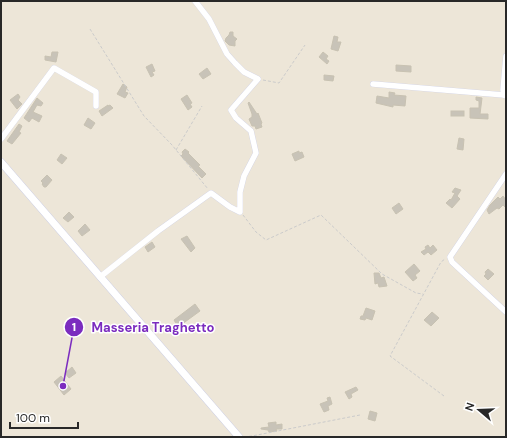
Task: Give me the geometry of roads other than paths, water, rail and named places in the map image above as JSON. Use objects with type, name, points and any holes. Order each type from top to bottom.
[{"type":"main road","points":[[1,162],[240,437]]},
{"type":"street","points":[[100,277],[158,231],[211,193],[230,207],[240,212],[240,192],[244,176],[256,153],[251,131],[236,118],[231,110],[258,79],[244,72],[227,54],[208,19],[195,1]]},
{"type":"street","points":[[373,84],[505,96],[506,56]]},
{"type":"street","points":[[1,139],[54,68],[96,92],[96,106]]},
{"type":"street","points":[[506,174],[450,257],[452,262],[506,312]]},
{"type":"place","name":"Masseria Traghetto","points":[[63,386]]}]
